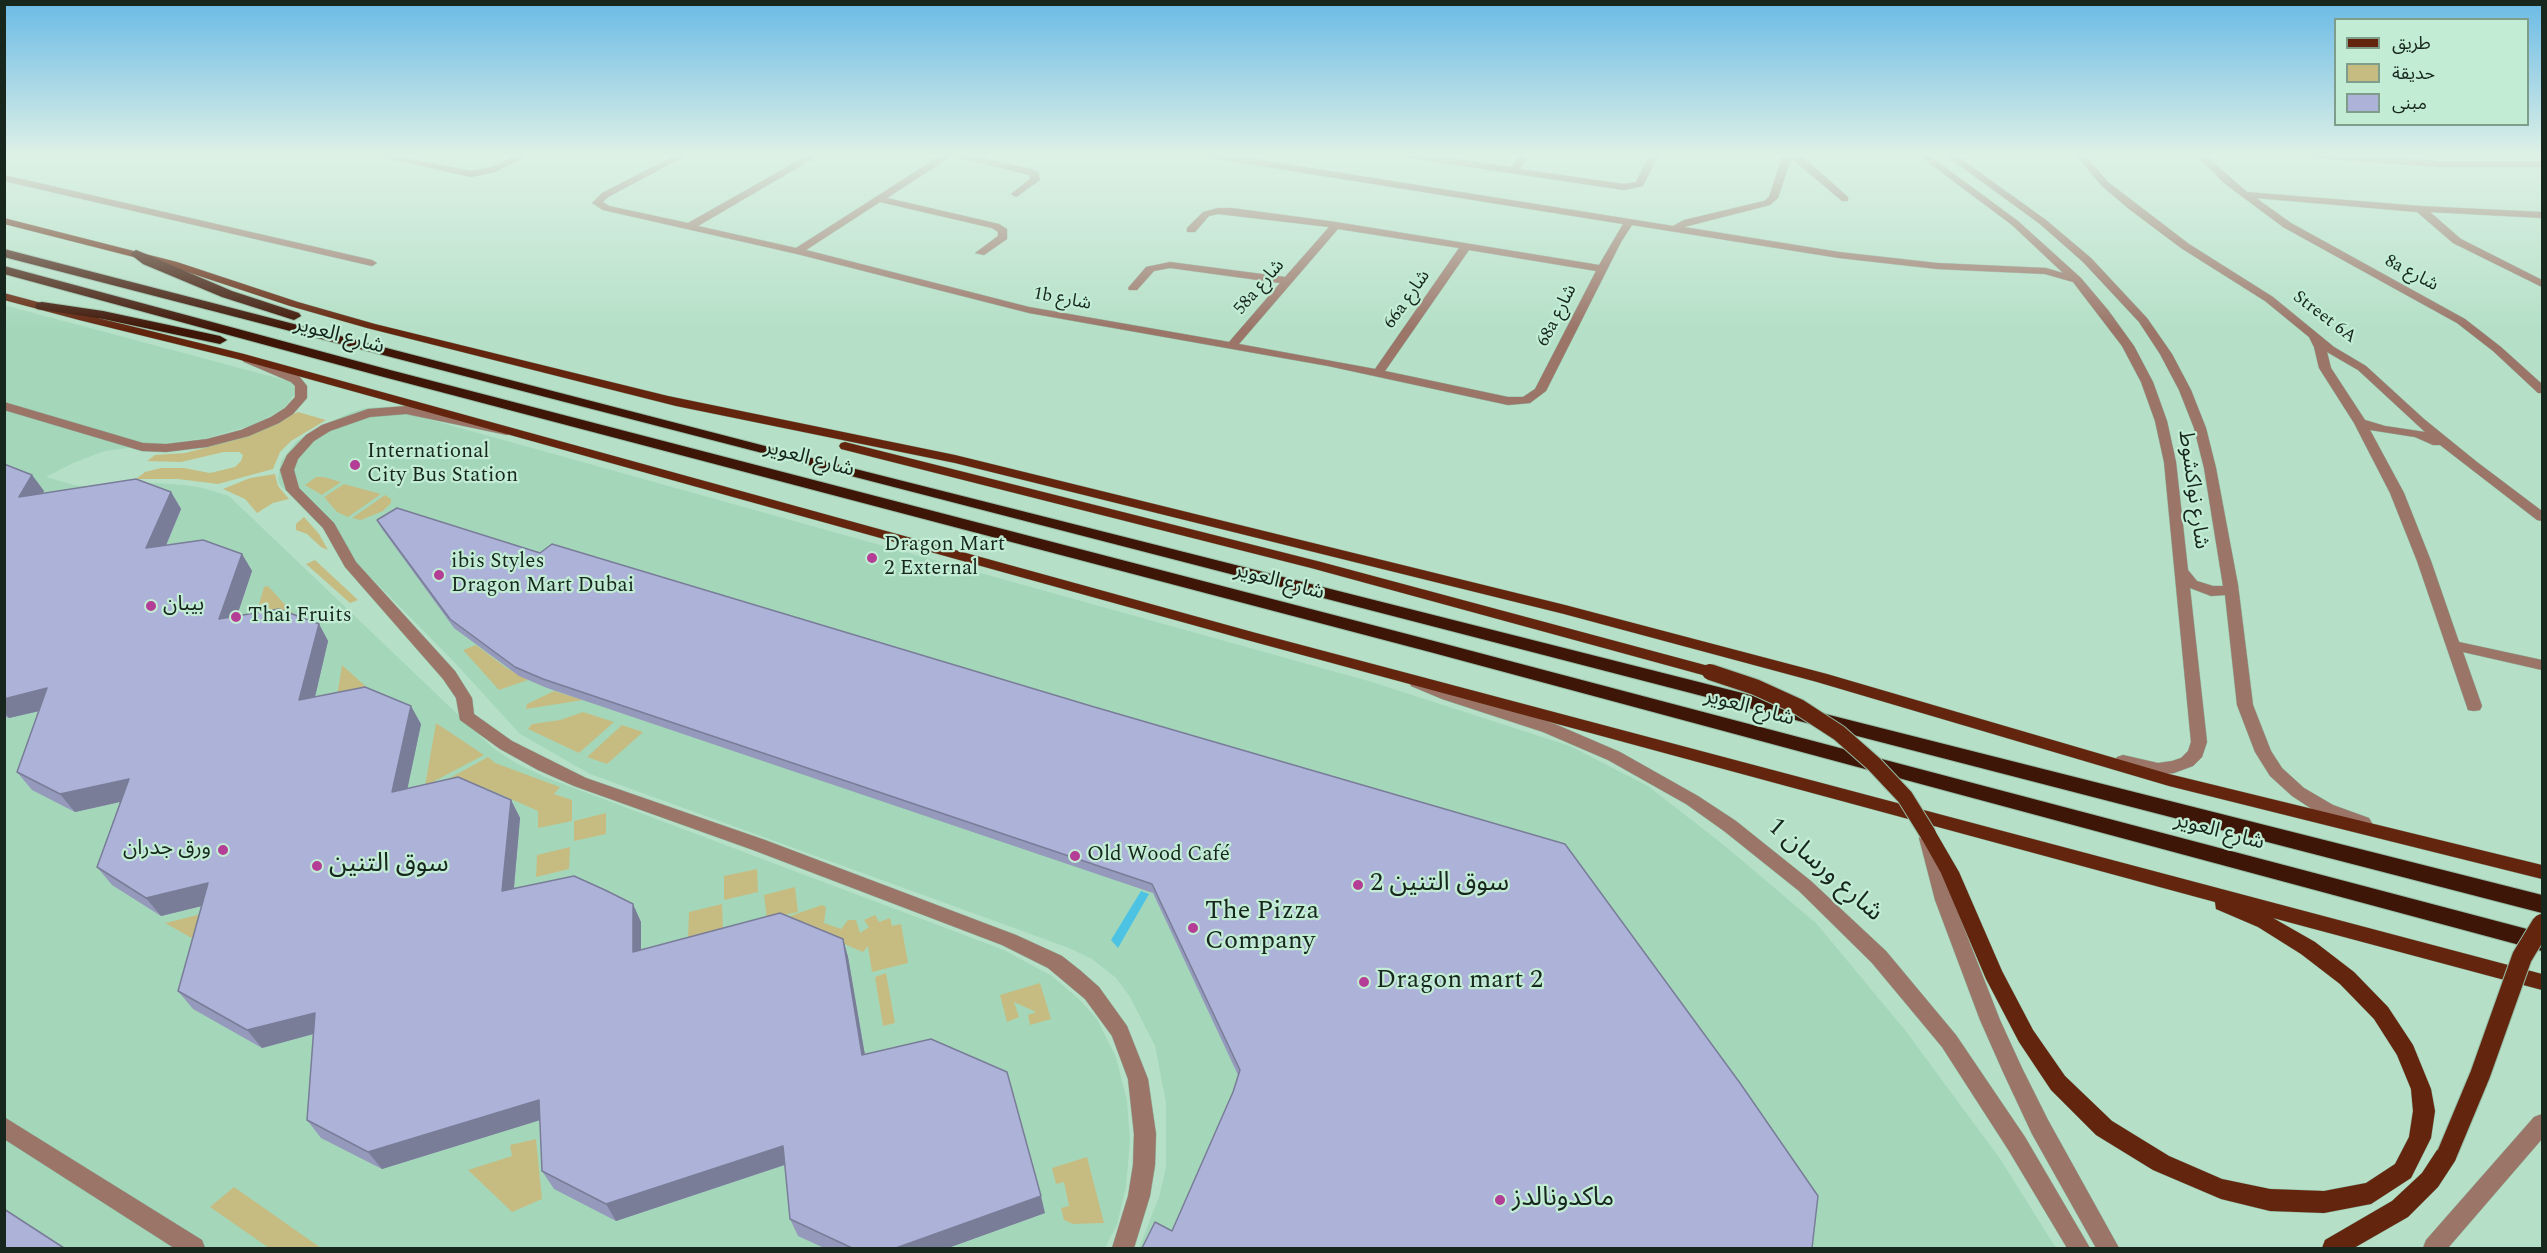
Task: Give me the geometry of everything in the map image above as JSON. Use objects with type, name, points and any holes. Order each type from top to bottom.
[{"type":"highway","name":"شارع العوير","points":[[4,253],[2542,904]]},
{"type":"highway","points":[[136,254],[147,261],[238,298],[357,335],[393,354]]},
{"type":"highway","name":"شارع العوير","points":[[4,270],[384,373],[1430,646],[2542,942]]},
{"type":"highway","points":[[42,306],[182,331],[337,369],[384,373]]},
{"type":"main road","points":[[4,221],[136,254],[343,318],[1305,562],[1710,672],[1755,687],[1788,702],[1839,732],[1905,797],[1950,872],[1993,973],[2013,1012],[2058,1083],[2104,1128],[2161,1163],[2221,1189],[2270,1200],[2324,1202],[2371,1193],[2403,1170],[2420,1138],[2424,1111],[2421,1089],[2406,1051],[2381,1013],[2347,978],[2308,948],[2265,922],[2220,903],[2121,869]]},
{"type":"main road","points":[[4,296],[83,318],[240,356],[1139,606],[2542,982]]},
{"type":"main road","points":[[669,400],[964,461],[1508,596],[1821,678],[2028,738],[2122,768],[2219,794],[2542,872]]},
{"type":"main road","points":[[2333,1248],[2400,1209],[2430,1180],[2447,1154],[2480,1075],[2522,957],[2542,924]]},
{"type":"street","points":[[153,212],[372,263]]},
{"type":"street","name":"1b شارع","points":[[627,212],[798,251],[1029,310],[1232,345],[1499,399],[1526,400]]},
{"type":"street","points":[[690,226],[714,212]]},
{"type":"street","points":[[798,251],[858,212]]},
{"type":"street","points":[[936,212],[994,226],[1003,231],[1003,237],[980,253]]},
{"type":"street","points":[[1191,230],[1206,214],[1212,212]]},
{"type":"street","points":[[1230,212],[1336,225],[1601,269]]},
{"type":"street","points":[[1572,212],[1904,263],[2035,270],[2057,273],[2077,280]]},
{"type":"street","points":[[1674,229],[1687,222],[1727,212]]},
{"type":"street","name":"شارع نواكشوط","points":[[2002,212],[2077,280],[2128,346],[2147,382],[2161,421],[2170,462],[2198,713],[2199,742],[2196,753],[2187,762],[2174,767],[2158,769],[2028,738]]},
{"type":"street","name":"شارع نواكشوط","points":[[2030,212],[2087,260],[2143,320],[2166,354],[2185,390],[2200,428],[2210,468],[2231,585],[2245,705],[2263,752],[2276,772],[2298,792],[2327,810],[2354,821],[2487,859]]},
{"type":"street","name":"Street 6A","points":[[2138,212],[2185,246],[2262,294],[2335,352],[2353,362],[2472,465],[2542,517]]},
{"type":"street","name":"8a شارع","points":[[2271,212],[2313,241],[2461,321],[2498,349],[2542,390]]},
{"type":"street","points":[[2424,212],[2457,241],[2542,284]]},
{"type":"street","points":[[2491,212],[2542,215]]},
{"type":"street","name":"68a شارع","points":[[1526,400],[1540,391],[1625,221]]},
{"type":"street","name":"58a شارع","points":[[1232,345],[1336,225]]},
{"type":"street","name":"66a شارع","points":[[1378,373],[1466,246]]},
{"type":"street","points":[[2035,270],[2049,266],[2057,260]]},
{"type":"street","points":[[1133,288],[1150,269],[1170,265],[1288,281]]},
{"type":"street","points":[[2308,331],[2318,344],[2325,368],[2360,423],[2413,530],[2474,706]]},
{"type":"street","points":[[4,406],[142,447],[165,448],[207,443],[234,437],[275,420],[289,411],[301,398],[301,386],[295,379],[240,356]]},
{"type":"street","points":[[2322,359],[2334,358],[2353,362]]},
{"type":"street","points":[[517,432],[482,428],[406,410],[368,413],[326,428],[310,438],[291,458],[287,470],[288,478],[293,490],[329,526],[348,561],[448,675],[464,698],[466,716],[506,745],[580,782],[791,856],[1009,940],[1048,958],[1074,976],[1102,1005],[1120,1032],[1130,1055],[1141,1096],[1145,1134],[1144,1165],[1139,1196],[1123,1248]]},
{"type":"street","points":[[2410,432],[2417,428],[2420,422]]},
{"type":"street","points":[[2360,423],[2384,430],[2410,432],[2438,442],[2472,465]]},
{"type":"street","points":[[2380,461],[2384,459],[2384,453],[2376,437],[2384,430]]},
{"type":"street","points":[[2182,572],[2192,584],[2201,588],[2221,591],[2228,589],[2231,585]]},
{"type":"street","points":[[2452,645],[2542,665]]},
{"type":"street","name":"شارع ورسان 1","points":[[1412,679],[1448,695],[1549,728],[1614,756],[1692,800],[1740,833],[1798,880],[1879,957],[1949,1041],[2017,1144],[2079,1248]]},
{"type":"street","points":[[1928,834],[1944,900],[2008,1062],[2040,1127],[2108,1248]]},
{"type":"street","points":[[2434,1248],[2542,1124]]},
{"type":"street","points":[[4,1127],[194,1248]]},
{"type":"shaded area","points":[[4,305],[292,382],[296,392],[286,406],[278,412],[250,426],[207,438],[105,451],[73,463],[46,477],[74,485],[93,487],[156,483],[185,485],[229,496],[493,748],[516,763],[545,777],[1004,950],[1052,976],[1080,1000],[1097,1019],[1116,1057],[1127,1101],[1130,1140],[1126,1187],[1117,1225],[1105,1248],[5,1248]]},
{"type":"shaded area","name":"Dragon mart 2","points":[[385,407],[1372,682],[1570,746],[1648,786],[1725,846],[1816,923],[1905,1030],[2001,1160],[2056,1248],[1139,1248],[1159,1197],[1166,1167],[1166,1103],[1155,1046],[1130,997],[1116,978],[1092,959],[1069,948],[590,774],[520,734],[456,664],[280,485],[278,479],[281,461],[296,442],[325,424],[352,412],[366,408]]},
{"type":"green space","points":[[298,412],[326,420],[291,441],[280,452],[273,469],[218,484],[178,479],[136,479],[145,472],[161,468],[184,468],[210,473],[235,467],[243,455],[239,452],[224,452],[181,462],[147,461],[155,455],[185,453],[235,440]]},
{"type":"green space","points":[[275,474],[278,486],[289,499],[273,503],[257,513],[245,499],[223,489],[250,478]]},
{"type":"green space","points":[[316,477],[341,482],[322,495],[305,485]]},
{"type":"green space","points":[[344,484],[381,494],[348,517],[337,512],[324,497]]},
{"type":"green space","points":[[385,495],[391,499],[391,503],[383,511],[361,520],[352,518]]},
{"type":"green space","points":[[304,517],[319,534],[328,550],[321,547],[307,534],[296,530],[296,524]]},
{"type":"green space","points":[[315,560],[358,600],[350,603],[306,564]]},
{"type":"green space","points":[[268,586],[299,620],[252,629],[264,587]]},
{"type":"green space","points":[[476,645],[505,667],[528,680],[499,690],[463,650]]},
{"type":"green space","points":[[342,665],[373,693],[336,702]]},
{"type":"green space","points":[[554,691],[583,700],[526,709],[527,704]]},
{"type":"green space","points":[[583,712],[614,722],[579,753],[528,729],[532,724],[560,720]]},
{"type":"green space","points":[[436,723],[484,755],[425,786]]},
{"type":"green space","points":[[622,725],[643,732],[607,764],[587,757]]},
{"type":"green space","points":[[488,757],[495,763],[560,787],[554,794],[572,800],[572,821],[538,828],[538,811],[486,788],[428,790]]},
{"type":"green space","points":[[606,813],[606,834],[574,841],[574,821]]},
{"type":"green space","points":[[570,847],[569,869],[536,877],[537,855]]},
{"type":"green space","points":[[757,869],[758,892],[724,900],[724,876]]},
{"type":"green space","points":[[795,887],[798,912],[767,919],[764,895]]},
{"type":"green space","points":[[722,904],[723,930],[688,938],[689,912]]},
{"type":"green space","points":[[822,905],[826,907],[824,923],[841,929],[848,920],[856,920],[860,933],[869,927],[864,920],[875,915],[879,922],[890,918],[892,926],[901,924],[908,963],[872,972],[868,946],[863,952],[788,920],[790,916]]},
{"type":"green space","points":[[214,911],[206,946],[165,923]]},
{"type":"green space","points":[[886,973],[895,1023],[883,1026],[875,977]]},
{"type":"green space","points":[[1040,983],[1051,1019],[1030,1025],[1028,1015],[1036,1012],[1014,1002],[1019,1017],[1007,1022],[1000,995]]},
{"type":"green space","points":[[536,1139],[542,1199],[512,1212],[468,1170],[512,1156],[510,1145]]},
{"type":"green space","points":[[1087,1157],[1104,1223],[1073,1224],[1064,1220],[1061,1208],[1069,1206],[1064,1182],[1056,1184],[1052,1168]]},
{"type":"green space","points":[[234,1187],[321,1248],[269,1248],[210,1207]]},
{"type":"water","points":[[1141,891],[1149,894],[1118,948],[1111,940]]},
{"type":"building","name":"سوق التنين","points":[[4,464],[32,475],[19,497],[136,479],[171,492],[146,548],[203,540],[242,554],[219,619],[279,609],[319,624],[299,700],[365,687],[411,706],[392,792],[458,777],[511,800],[502,891],[574,876],[605,890],[633,904],[633,952],[780,913],[843,939],[862,1055],[931,1039],[1007,1072],[1041,1196],[896,1248],[852,1248],[790,1219],[783,1146],[606,1204],[542,1171],[539,1100],[368,1152],[307,1120],[315,1013],[247,1030],[178,991],[208,883],[146,898],[97,867],[129,779],[60,794],[17,772],[47,688],[4,699]]},
{"type":"building","name":"سوق التنين 2","points":[[397,508],[540,553],[552,544],[1091,706],[1565,844],[1740,1083],[1818,1196],[1812,1248],[1142,1248],[1155,1222],[1172,1231],[1233,1092],[1240,1070],[1152,884],[543,679],[515,667],[450,619],[377,520]]},
{"type":"building","points":[[4,1209],[64,1248],[4,1248]]},
{"type":"place","name":"International City Bus Station","points":[[355,465]]},
{"type":"place","name":"Dragon Mart 2 External","points":[[872,558]]},
{"type":"place","name":"ibis Styles Dragon Mart Dubai","points":[[439,575]]},
{"type":"place","name":"بيبان","points":[[151,606]]},
{"type":"place","name":"Thai Fruits","points":[[236,617]]},
{"type":"place","name":"ورق جدران","points":[[223,850]]},
{"type":"place","name":"Old Wood Café","points":[[1075,856]]},
{"type":"place","name":"سوق التنين","points":[[317,866]]},
{"type":"place","name":"سوق التنين 2","points":[[1358,885]]},
{"type":"place","name":"The Pizza Company","points":[[1193,928]]},
{"type":"place","name":"Dragon mart 2","points":[[1364,982]]},
{"type":"place","name":"ماكدونالدز","points":[[1500,1200]]}]
